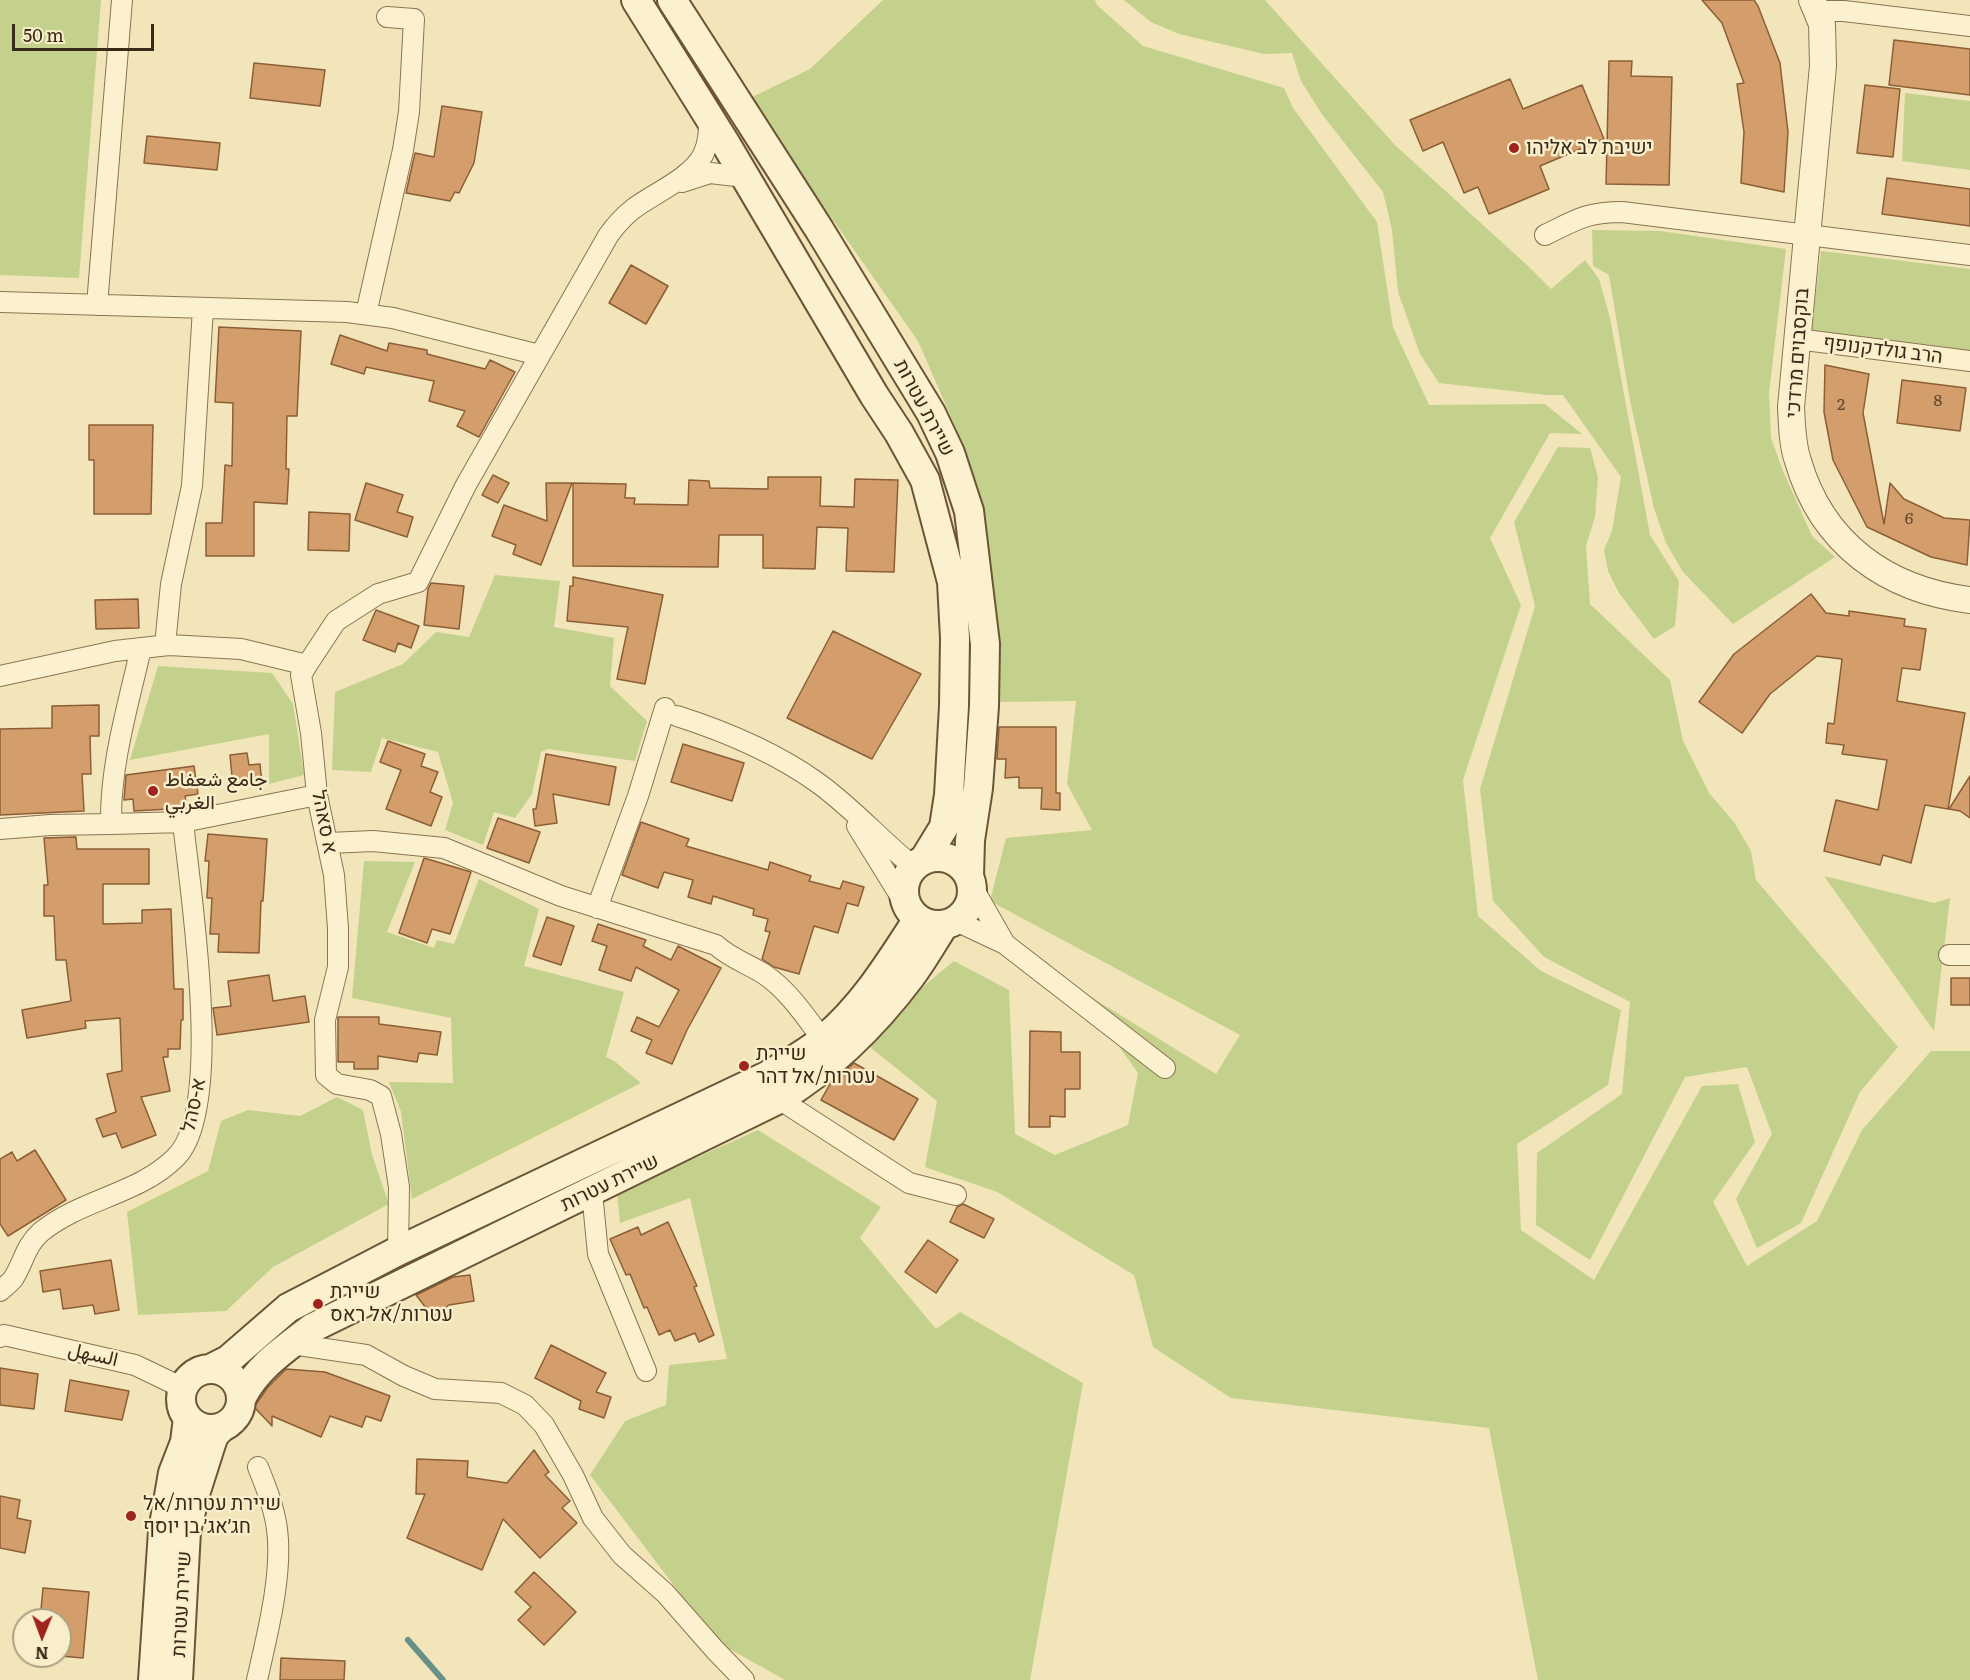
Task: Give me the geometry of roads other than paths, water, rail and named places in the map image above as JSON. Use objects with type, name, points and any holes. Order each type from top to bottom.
[{"type":"main road","name":"שיירת עטרות","points":[[636,0],[710,118],[925,480],[952,582],[955,638],[949,795],[944,827],[921,861]]},
{"type":"main road","name":"שיירת עטרות","points":[[672,0],[819,229],[931,413],[950,453],[969,511],[985,644],[984,706],[978,788],[970,840],[971,882]]},
{"type":"main road","points":[[943,857],[954,861],[971,882],[972,900],[965,913],[930,917],[905,880],[910,869],[921,861],[943,857]]},
{"type":"main road","name":"שיירת עטרות","points":[[212,1368],[228,1360],[288,1308],[398,1251],[767,1076],[823,1040],[871,991],[930,917]]},
{"type":"main road","name":"שיירת עטרות","points":[[242,1397],[249,1383],[275,1356],[312,1328],[592,1192],[779,1099],[804,1084],[851,1044],[911,976],[930,917]]},
{"type":"main road","points":[[212,1368],[223,1370],[232,1376],[240,1386],[242,1397],[238,1414],[231,1422],[212,1429],[201,1427],[188,1418],[181,1398],[183,1388],[192,1375],[212,1368]]},
{"type":"main road","name":"שיירת עטרות","points":[[153,1680],[164,1531],[173,1473],[186,1442],[188,1418]]},
{"type":"main road","name":"שיירת עטרות","points":[[178,1680],[186,1531],[214,1435],[222,1427]]},
{"type":"street","points":[[97,305],[122,0]]},
{"type":"street","points":[[1814,5],[1844,11],[1970,26]]},
{"type":"street","name":"בוקסבוים מרדכי","points":[[1814,5],[1822,24],[1822,66],[1791,406],[1797,460],[1818,509],[1836,534],[1856,553],[1882,572],[1908,586],[1933,594],[1970,600]]},
{"type":"street","points":[[366,314],[403,150],[409,112],[414,19],[387,17]]},
{"type":"street","points":[[0,676],[165,645],[241,649],[307,665],[336,621],[378,594],[418,582],[466,485],[608,236],[618,222],[634,208],[668,187],[695,166],[703,155],[708,140],[710,118]]},
{"type":"street","points":[[668,187],[710,173],[745,177]]},
{"type":"street","points":[[1545,235],[1587,214],[1622,212],[1970,255]]},
{"type":"street","points":[[0,302],[347,312],[393,318],[539,355]]},
{"type":"street","points":[[165,645],[171,584],[192,486],[203,308]]},
{"type":"street","name":"הרב גולדקנופף","points":[[1797,339],[1970,361]]},
{"type":"street","points":[[111,824],[110,801],[114,769],[141,648]]},
{"type":"street","name":"א סאהל","points":[[307,665],[301,675],[311,733],[317,795],[329,843],[339,928],[338,967],[325,1020],[326,1075],[337,1084],[370,1090],[381,1096],[391,1134],[399,1187],[398,1251]]},
{"type":"street","points":[[597,908],[671,712],[731,735],[775,756],[821,784],[908,862],[921,861]]},
{"type":"street","points":[[0,830],[50,825],[183,822],[317,795]]},
{"type":"street","points":[[842,804],[930,917],[1005,944],[1165,1068]]},
{"type":"street","name":"א-סהל","points":[[0,1291],[13,1280],[26,1250],[41,1233],[67,1216],[139,1183],[164,1168],[178,1156],[193,1129],[201,1071],[203,1023],[183,822]]},
{"type":"street","points":[[329,843],[373,841],[444,848],[561,896],[716,945],[727,955],[764,975],[793,1000],[823,1040]]},
{"type":"street","points":[[971,882],[1005,944]]},
{"type":"street","points":[[1949,955],[1970,955]]},
{"type":"street","points":[[779,1099],[909,1183],[956,1195]]},
{"type":"street","points":[[592,1192],[598,1254],[646,1371]]},
{"type":"street","name":"السهل","points":[[0,1337],[4,1335],[135,1365],[183,1388]]},
{"type":"street","points":[[292,1344],[366,1355],[404,1376],[435,1389],[501,1393],[525,1405],[544,1425],[573,1475],[593,1518],[622,1555],[665,1593],[745,1680]]},
{"type":"street","points":[[257,1680],[273,1604],[277,1531],[272,1503],[258,1467]]},
{"type":"waterway","points":[[408,1640],[443,1680]]},
{"type":"place","name":"ישיבת לב אליהו","points":[[1514,148]]},
{"type":"place","name":"جامع شعفاط الغربي","points":[[153,791]]},
{"type":"place","name":"שיירת עטרות/אל דהר","points":[[744,1066]]},
{"type":"place","name":"שיירת עטרות/אל ראס","points":[[318,1304]]},
{"type":"place","name":"שיירת עטרות/אל חג׳אג׳ בן יוסף","points":[[131,1516]]}]
